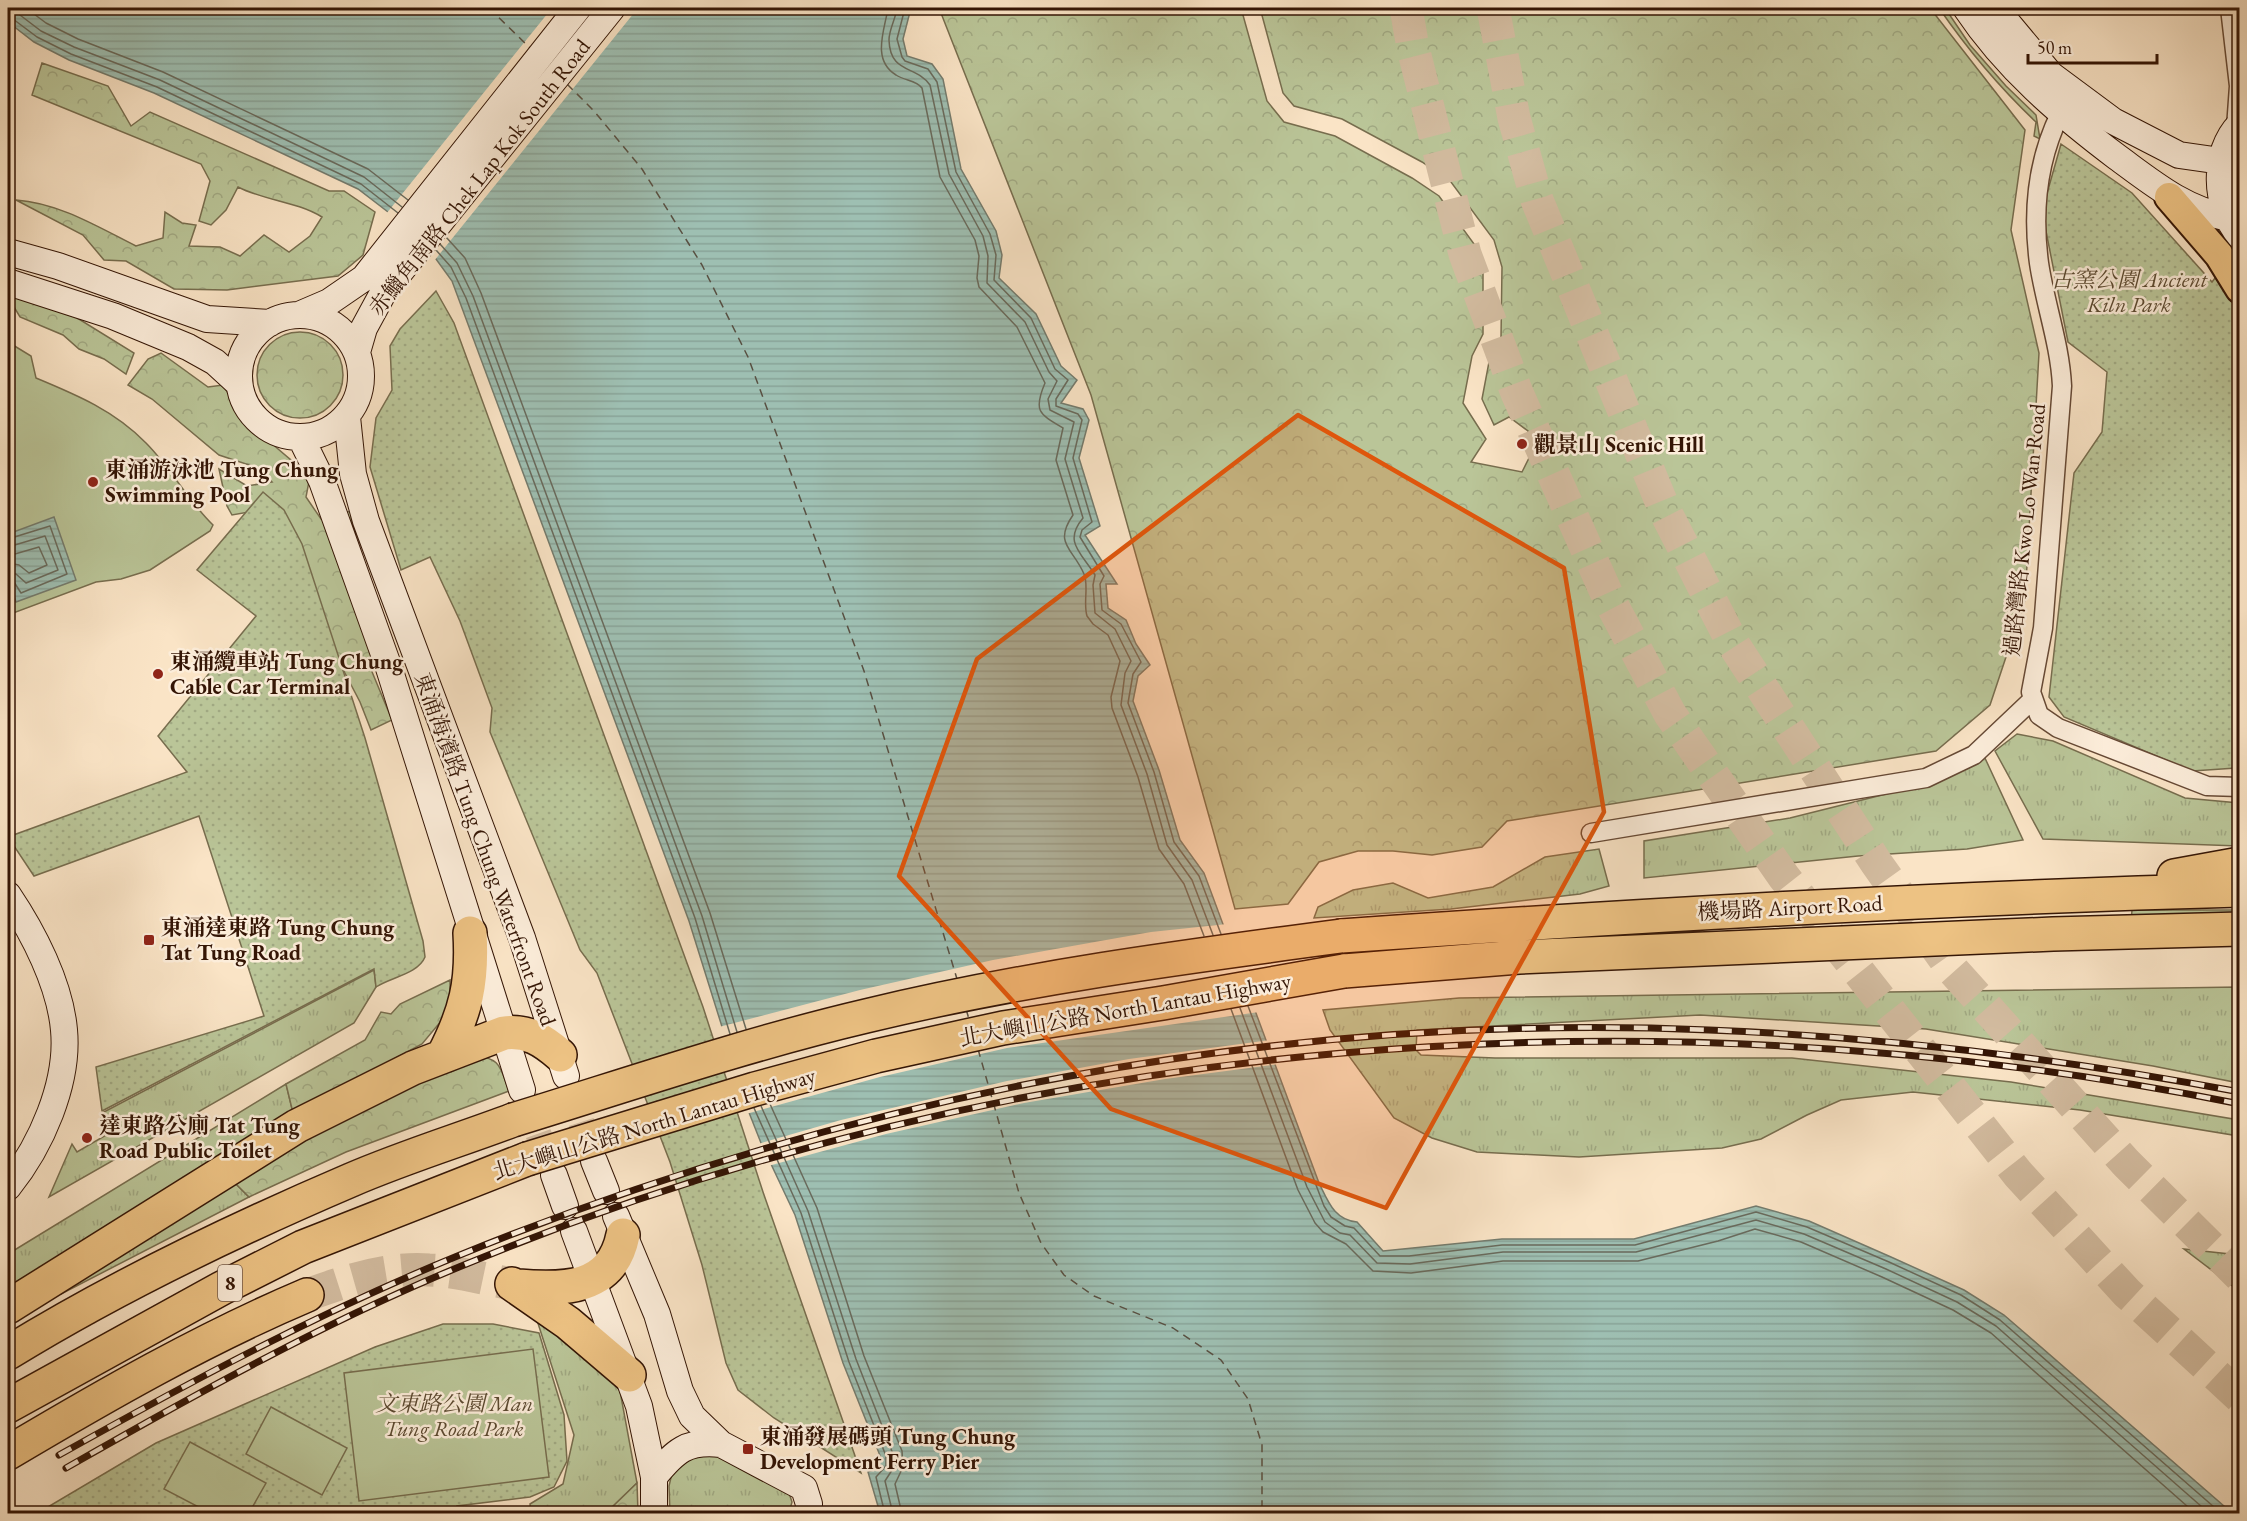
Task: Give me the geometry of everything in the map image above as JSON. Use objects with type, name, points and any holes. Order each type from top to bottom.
[{"type":"highway","points":[[2075,895],[2240,864]]},
{"type":"highway","name":"機場路 Airport Road","points":[[1341,936],[1662,914],[2075,895],[2240,890]]},
{"type":"highway","name":"機場路 Airport Road","points":[[1344,971],[1519,957],[2240,929]]},
{"type":"highway","points":[[2128,932],[2240,949]]},
{"type":"highway","points":[[443,1056],[466,1007],[472,963],[470,933]]},
{"type":"highway","name":"北大嶼山公路 North Lantau Highway","points":[[8,1353],[116,1292],[260,1220],[354,1179],[513,1120],[741,1050],[865,1016],[998,987],[1155,961],[1341,936]]},
{"type":"highway","name":"北大嶼山公路 North Lantau Highway","points":[[8,1406],[222,1288],[295,1251],[540,1167],[755,1089],[876,1056],[1003,1028],[1344,971]]},
{"type":"highway","points":[[8,1307],[297,1126],[413,1068],[504,1033],[528,1034],[563,1065]]},
{"type":"highway","points":[[619,1226],[613,1259],[605,1270],[581,1285],[561,1289],[515,1285],[568,1323],[629,1375]]},
{"type":"highway","points":[[8,1453],[118,1388],[237,1328],[307,1296]]},
{"type":"main road","name":"赤鱲角南路 Chek Lap Kok South Road","points":[[357,352],[374,286],[578,8]]},
{"type":"main road","name":"赤鱲角南路 Chek Lap Kok South Road","points":[[301,314],[374,286],[612,8]]},
{"type":"main road","points":[[1965,8],[2035,91],[2061,114],[2169,197],[2219,255],[2240,289]]},
{"type":"main road","points":[[1995,8],[2051,75],[2113,121],[2179,155],[2221,162]]},
{"type":"main road","points":[[2234,227],[2220,189],[2221,162],[2238,126]]},
{"type":"main road","points":[[2169,197],[2234,227]]},
{"type":"main road","points":[[8,252],[58,266],[207,319],[270,323]]},
{"type":"main road","points":[[8,282],[113,316],[188,347],[215,362],[239,384]]},
{"type":"main road","points":[[301,314],[316,316],[340,328],[357,352],[362,382],[357,401],[347,417],[326,432],[301,438],[279,434],[260,423],[246,405],[239,384],[241,360],[252,339],[270,323],[285,316],[301,314]]},
{"type":"main road","name":"東涌海濱路 Tung Chung Waterfront Road","points":[[347,417],[353,474],[366,520],[490,849],[563,1065]]},
{"type":"main road","name":"東涌海濱路 Tung Chung Waterfront Road","points":[[301,438],[322,481],[388,668],[470,933],[522,1090]]},
{"type":"main road","points":[[8,895],[21,915],[48,973],[64,1030],[63,1065],[48,1114],[25,1163],[8,1187]]},
{"type":"main road","points":[[594,1161],[606,1191]]},
{"type":"main road","points":[[540,1167],[565,1206]]},
{"type":"main road","points":[[619,1226],[657,1314],[684,1404],[703,1429],[721,1444],[804,1488],[808,1496],[808,1514]]},
{"type":"main road","points":[[574,1231],[629,1375],[648,1440],[654,1477],[654,1514]]},
{"type":"main road","points":[[654,1477],[668,1459],[683,1448],[699,1442],[721,1444]]},
{"type":"street","points":[[2230,8],[2237,40],[2238,126]]},
{"type":"street","name":"過路灣路 Kwo Lo Wan Road","points":[[2032,700],[2032,683],[2040,649],[2045,604],[2062,386],[2058,348],[2039,264],[2035,216],[2041,165],[2047,142],[2061,114]]},
{"type":"street","points":[[1591,833],[1926,778],[1974,755],[2032,700],[2039,715],[2058,728],[2199,783],[2217,787],[2240,787]]},
{"type":"highlighted area","points":[[1298,415],[1564,568],[1604,812],[1386,1208],[1111,1109],[899,876],[977,659]]},
{"type":"green space","points":[[939,8],[1241,8],[1267,101],[1284,122],[1335,136],[1412,178],[1439,196],[1477,248],[1483,269],[1483,334],[1472,356],[1463,403],[1486,439],[1471,462],[1522,472],[1532,452],[1528,431],[1509,417],[1494,425],[1482,399],[1489,362],[1501,338],[1502,267],[1494,240],[1451,182],[1422,162],[1342,119],[1294,106],[1283,93],[1260,8],[1930,8],[2025,130],[2011,230],[2039,353],[2025,600],[1990,705],[1936,751],[1507,821],[1482,847],[1432,855],[1393,851],[1358,851],[1319,862],[1288,904],[1235,909],[1091,395]]},
{"type":"green space","points":[[1939,8],[1945,8],[1970,45],[2006,86],[2036,115],[2040,139],[2034,136],[2036,122],[1984,68]]},
{"type":"green space","points":[[42,63],[108,86],[131,126],[150,112],[329,191],[344,191],[375,212],[363,255],[338,276],[227,290],[174,289],[126,261],[104,260],[83,235],[16,200],[63,211],[136,246],[163,238],[165,212],[182,223],[196,225],[189,246],[220,247],[240,256],[264,235],[289,252],[310,236],[322,217],[238,187],[226,210],[211,225],[199,221],[210,181],[201,164],[32,95]]},
{"type":"green space","name":"古窯公園 Ancient Kiln Park","points":[[2061,144],[2132,193],[2212,282],[2219,273],[2239,315],[2236,768],[2192,771],[2064,717],[2049,697],[2074,473],[2102,432],[2107,372],[2068,342],[2042,211]]},
{"type":"green space","points":[[8,290],[61,308],[134,353],[126,374],[104,359],[79,349],[63,335],[20,317],[8,297]]},
{"type":"green space","points":[[436,291],[454,323],[703,1007],[763,1192],[861,1473],[774,1418],[738,1390],[726,1363],[702,1265],[670,1162],[597,973],[580,950],[490,732],[492,708],[460,621],[430,557],[401,570],[370,467],[376,418],[392,390],[390,346],[400,329]]},
{"type":"green space","points":[[300,332],[317,335],[331,344],[340,358],[343,375],[340,392],[331,406],[317,415],[300,418],[283,415],[269,406],[260,392],[257,375],[260,358],[269,344],[283,335]]},
{"type":"green space","name":"東涌游泳池 Tung Chung Swimming Pool","points":[[8,342],[31,356],[36,378],[95,405],[122,422],[146,443],[164,463],[195,506],[213,525],[210,531],[150,570],[121,579],[96,582],[8,615]]},
{"type":"green space","points":[[161,353],[208,387],[223,385],[252,425],[310,476],[306,497],[321,519],[351,511],[352,539],[377,623],[370,667],[392,720],[371,730],[360,702],[260,510],[232,515],[227,506],[219,469],[247,486],[272,482],[258,468],[219,455],[152,399],[128,385],[148,359]]},
{"type":"green space","points":[[263,492],[284,510],[302,544],[365,738],[423,941],[425,957],[410,971],[376,987],[374,969],[102,1111],[96,1067],[264,1016],[199,816],[34,876],[8,837],[187,772],[158,736],[256,616],[197,570]]},
{"type":"green space","points":[[2017,734],[2053,741],[2185,798],[2239,803],[2239,846],[2043,839],[1995,751]]},
{"type":"green space","points":[[1984,756],[2023,840],[1967,849],[1858,856],[1644,878],[1644,841],[1790,818],[1930,783]]},
{"type":"green space","points":[[1599,849],[1609,886],[1580,894],[1451,909],[1314,918],[1318,907],[1353,890],[1393,883],[1428,898],[1493,887],[1545,857]]},
{"type":"green space","points":[[2132,910],[2239,910],[2239,921],[2131,923]]},
{"type":"green space","points":[[374,970],[376,987],[354,1023],[49,1197],[72,1144],[77,1152],[108,1134],[101,1120],[102,1113]]},
{"type":"green space","points":[[450,980],[450,1000],[442,1020],[422,1044],[293,1113],[286,1084],[365,1040],[381,1012],[391,1014],[400,1004]]},
{"type":"green space","points":[[2239,987],[2239,1083],[2153,1066],[1926,1029],[1700,1015],[1417,1030],[1416,1050],[1421,1055],[1495,1058],[1792,1058],[2011,1082],[2239,1120],[2239,1136],[2080,1110],[1913,1092],[1841,1100],[1761,1139],[1722,1148],[1579,1157],[1477,1152],[1432,1138],[1394,1118],[1330,1030],[1323,1010],[1459,998]]},
{"type":"green space","points":[[473,1054],[494,1061],[498,1065],[509,1091],[346,1152],[249,1197],[232,1180],[429,1074],[441,1065],[451,1072],[457,1069],[458,1061]]},
{"type":"green space","points":[[286,1084],[293,1113],[8,1287],[8,1254]]},
{"type":"green space","points":[[232,1180],[249,1197],[61,1294],[55,1294]]},
{"type":"green space","points":[[2184,1249],[2239,1255],[2239,1291]]},
{"type":"green space","points":[[535,1314],[597,1356],[620,1391],[637,1483],[606,1513],[531,1513],[530,1504],[563,1484],[574,1435]]},
{"type":"green space","name":"文東路公園 Man Tung Road Park","points":[[443,1324],[493,1324],[539,1333],[564,1415],[567,1461],[554,1487],[530,1497],[457,1506],[459,1513],[36,1514],[156,1443],[375,1347]]},
{"type":"green space","points":[[533,1349],[549,1477],[359,1501],[344,1373]]},
{"type":"green space","points":[[271,1407],[347,1448],[322,1495],[246,1454]]},
{"type":"green space","points":[[190,1442],[266,1483],[249,1513],[210,1513],[164,1489]]},
{"type":"green space","points":[[706,1450],[789,1493],[792,1502],[789,1513],[670,1514],[669,1486],[673,1469]]},
{"type":"green space","points":[[637,1483],[638,1513],[606,1513]]},
{"type":"water","points":[[8,8],[911,8],[903,39],[907,56],[932,64],[943,79],[961,169],[996,231],[1002,255],[999,278],[1036,314],[1061,366],[1077,380],[1061,403],[1083,409],[1089,420],[1079,458],[1100,526],[1085,535],[1117,584],[1106,584],[1108,608],[1126,620],[1136,644],[1150,665],[1138,676],[1133,701],[1159,770],[1180,840],[1204,873],[1319,1183],[1337,1214],[1357,1222],[1383,1251],[1502,1239],[1634,1239],[1756,1206],[1809,1221],[1964,1290],[2004,1315],[2232,1513],[880,1513],[868,1472],[878,1468],[881,1458],[843,1363],[795,1215],[748,1110],[689,921],[452,281],[436,259],[388,212],[358,189],[154,93],[69,60],[34,42],[8,22]]},
{"type":"water","points":[[54,517],[76,580],[16,602],[8,578],[8,534]]},
{"type":"pier","points":[[552,8],[638,8],[434,261],[386,214]]},
{"type":"pier","points":[[1227,924],[1259,1012],[1007,1048],[880,1077],[746,1114],[719,1027],[860,990],[993,960],[1151,932]]},
{"type":"pier","points":[[1270,1040],[1279,1064],[1165,1079],[1024,1103],[886,1134],[768,1166],[758,1144],[841,1120],[1007,1081],[1129,1059]]},
{"type":"ferry route","points":[[489,8],[530,48]]},
{"type":"ferry route","points":[[567,84],[594,111],[642,169],[702,265],[748,357],[864,671],[957,979]]},
{"type":"ferry route","points":[[966,1009],[969,1019]]},
{"type":"ferry route","points":[[978,1049],[1019,1193],[1041,1243],[1064,1275],[1094,1296],[1173,1328],[1221,1360],[1248,1399],[1262,1445],[1262,1514]]},
{"type":"tunnel","points":[[1406,8],[1413,48],[1465,254],[1517,393],[1610,601],[1670,714],[1784,877],[2018,1174],[2127,1293],[2240,1397]]},
{"type":"tunnel","points":[[1493,8],[1514,118],[1537,200],[1665,511],[1732,642],[1877,864],[1951,968],[2126,1163],[2240,1276]]},
{"type":"tunnel","points":[[569,1085],[593,1158]]},
{"type":"tunnel","points":[[525,1097],[551,1169]]},
{"type":"tunnel","points":[[307,1295],[366,1276],[413,1270],[450,1272],[512,1284]]},
{"type":"railway","points":[[59,1455],[205,1375],[353,1301],[455,1257],[605,1200],[758,1151],[913,1109],[1070,1076],[1229,1051],[1388,1035],[1548,1028],[1709,1030],[1843,1038],[1976,1051],[2108,1069],[2240,1092]]},
{"type":"railway","points":[[66,1468],[211,1387],[358,1312],[459,1267],[672,1188],[891,1126],[1113,1082],[1337,1054],[1563,1042],[1790,1046],[2016,1067],[2240,1104]]},
{"type":"place","name":"觀景山 Scenic Hill","points":[[1522,444]]},
{"type":"place","name":"東涌游泳池 Tung Chung Swimming Pool","points":[[93,482]]},
{"type":"place","name":"東涌纜車站 Tung Chung Cable Car Terminal","points":[[158,674]]},
{"type":"place","name":"東涌達東路 Tung Chung Tat Tung Road","points":[[149,940]]},
{"type":"place","name":"達東路公廁 Tat Tung Road Public Toilet","points":[[87,1138]]},
{"type":"place","name":"東涌發展碼頭 Tung Chung Development Ferry Pier","points":[[748,1449]]}]
